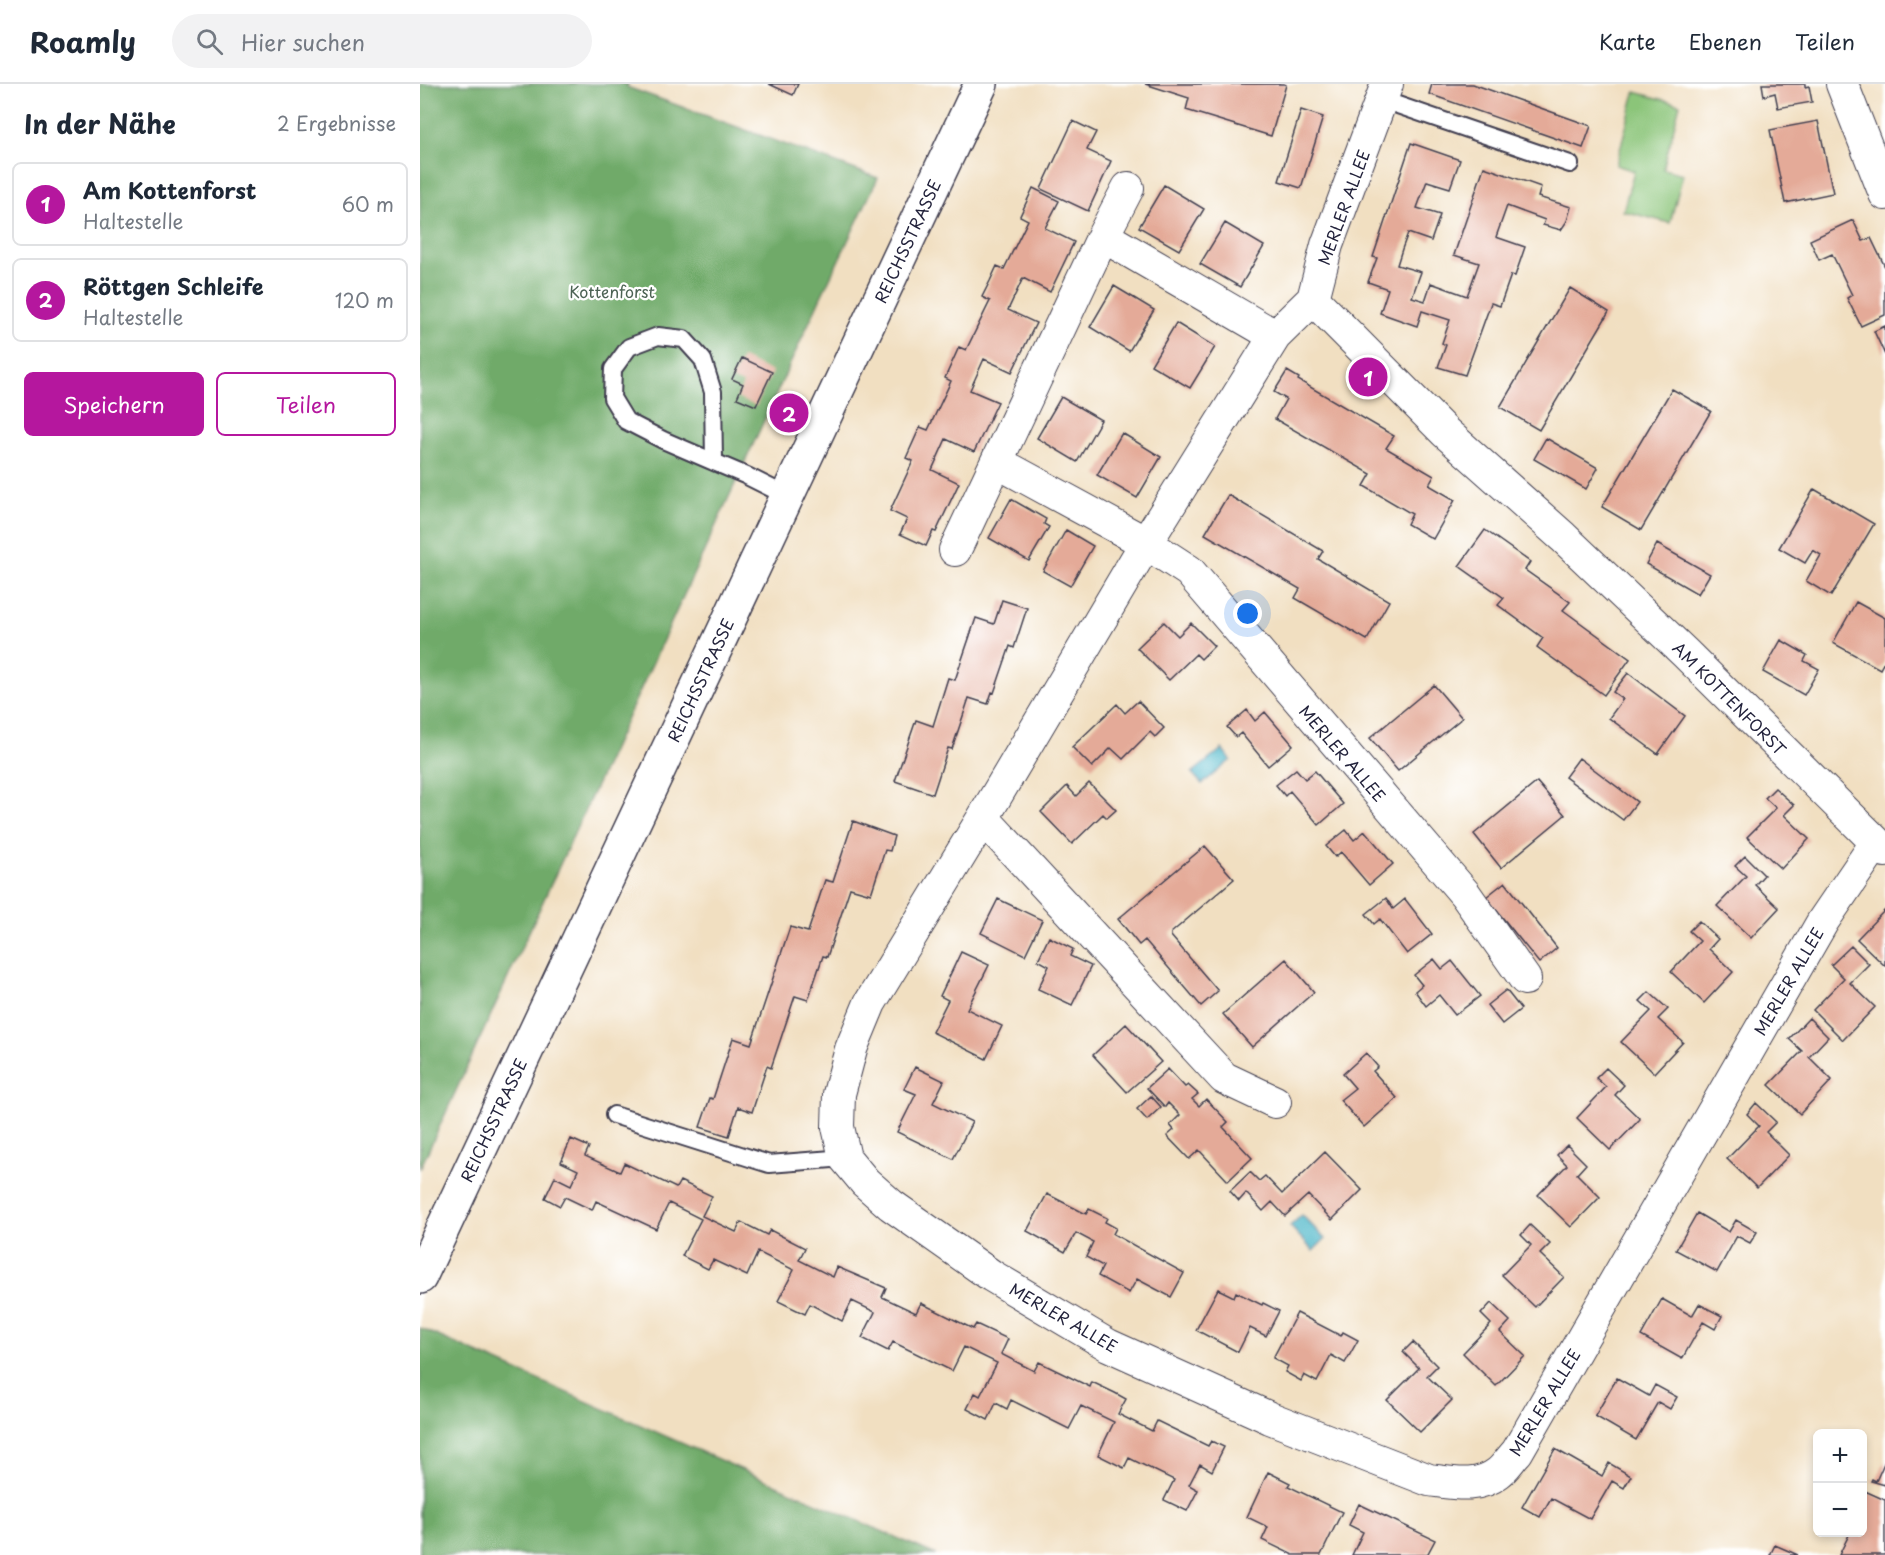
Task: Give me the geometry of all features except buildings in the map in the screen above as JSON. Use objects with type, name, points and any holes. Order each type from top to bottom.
[{"type":"main road","name":"REICHSSTRASSE","points":[[420,1277],[981,84]]},
{"type":"street","points":[[1842,84],[1885,194]]},
{"type":"street","name":"MERLER ALLEE","points":[[1385,92],[1327,245],[1313,300],[1275,336],[1146,543],[870,1003],[850,1049],[839,1094],[838,1127],[846,1158],[865,1182],[891,1205],[992,1276],[1108,1345],[1270,1418],[1429,1480],[1456,1484],[1479,1484],[1498,1473],[1517,1452],[1823,921],[1881,847]]},
{"type":"street","points":[[955,550],[1103,236],[1128,188]]},
{"type":"street","points":[[1103,236],[1275,336]]},
{"type":"street","name":"AM KOTTENFORST","points":[[1313,300],[1445,432],[1563,537],[1685,653],[1881,847]]},
{"type":"street","name":"MERLER ALLEE","points":[[997,462],[1146,543],[1189,571],[1465,894],[1524,979]]},
{"type":"street","points":[[983,818],[1224,1078],[1275,1102]]},
{"type":"lane","name":"MERLER ALLEE","points":[[1385,92],[1570,164]]},
{"type":"lane","points":[[714,462],[712,392],[703,360],[684,339],[658,336],[629,347],[613,369],[612,398],[626,421],[714,462],[747,476],[787,496]]},
{"type":"lane","points":[[614,1115],[769,1164],[846,1158]]},
{"type":"green space","name":"Kottenforst","points":[[420,84],[628,84],[627,87],[878,178],[820,299],[420,1169]]},
{"type":"green space","points":[[1635,92],[1680,104],[1663,169],[1683,174],[1670,223],[1623,211],[1634,171],[1616,165]]},
{"type":"green space","points":[[420,1328],[936,1555],[420,1555]]},
{"type":"water","points":[[1222,749],[1231,760],[1202,784],[1192,773]]},
{"type":"water","points":[[1302,1215],[1325,1239],[1313,1251],[1290,1226]]},
{"type":"place","name":"Am Kottenforst","points":[[1368,377]]},
{"type":"place","name":"Röttgen Schleife","points":[[789,413]]}]
